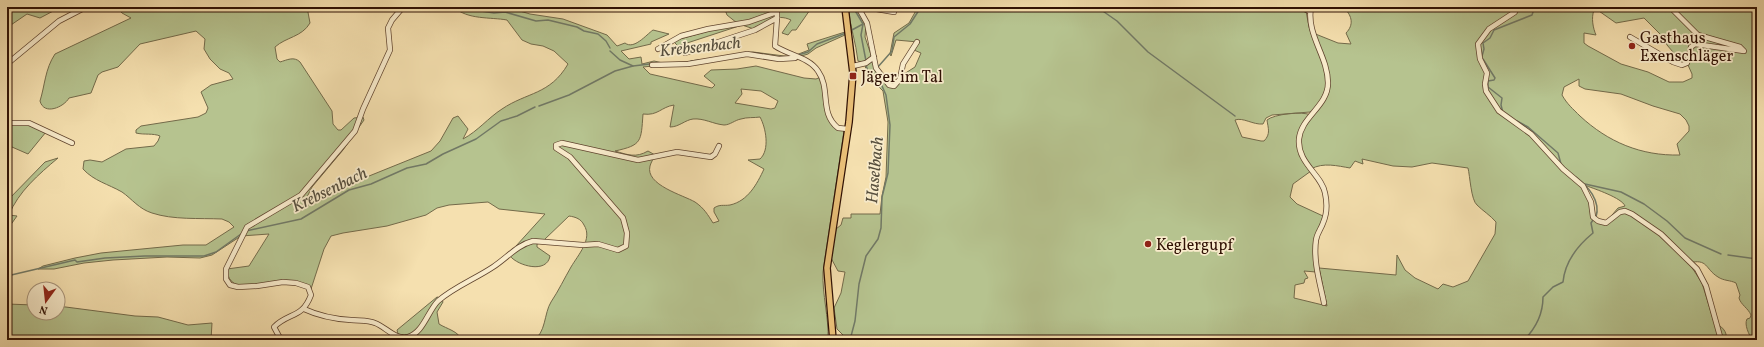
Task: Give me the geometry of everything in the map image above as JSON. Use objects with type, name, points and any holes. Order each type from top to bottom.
[{"type":"main road","points":[[833,340],[833,320],[827,282],[848,129],[853,66],[845,7]]},
{"type":"street","points":[[7,64],[59,21],[86,7]]},
{"type":"street","points":[[281,340],[274,330],[275,325],[294,316],[304,308],[311,295],[308,287],[282,282],[254,288],[242,288],[232,285],[228,281],[225,273],[226,269],[249,225],[301,195],[355,131],[363,109],[390,50],[388,28],[394,16],[403,7]]},
{"type":"street","points":[[894,12],[858,7],[867,23],[877,69],[888,84],[895,86],[900,79],[902,65],[917,42]]},
{"type":"street","points":[[1300,7],[1310,9],[1309,23],[1325,67],[1328,86],[1318,107],[1302,128],[1299,143],[1308,166],[1326,192],[1324,221],[1317,234],[1316,243],[1318,271],[1324,303]]},
{"type":"street","points":[[1517,7],[1515,12],[1502,19],[1488,30],[1478,44],[1479,56],[1487,73],[1485,84],[1486,91],[1501,114],[1531,134],[1563,169],[1583,186],[1591,202],[1595,219],[1602,223],[1607,223],[1621,211],[1629,212],[1661,234],[1692,264],[1706,286],[1721,340]]},
{"type":"street","points":[[1630,37],[1673,62],[1681,65],[1687,63],[1691,47],[1695,44],[1744,51],[1740,47],[1698,35],[1670,7]]},
{"type":"street","points":[[1751,7],[1757,11]]},
{"type":"street","points":[[658,49],[676,38],[703,30],[749,22],[777,12],[776,46],[793,57],[810,63],[819,72],[824,84],[826,106],[829,118],[838,128],[848,129]]},
{"type":"street","points":[[685,53],[755,30],[777,18]]},
{"type":"street","points":[[652,64],[688,64],[751,54],[779,59],[793,57]]},
{"type":"street","points":[[853,66],[870,62],[874,57]]},
{"type":"street","points":[[7,123],[16,121],[29,123],[72,143]]},
{"type":"street","points":[[304,308],[331,318],[370,322],[377,324],[398,336],[409,337],[416,332],[429,312],[441,299],[495,266],[526,242],[533,241],[583,245],[598,244],[618,250],[626,246],[627,234],[623,218],[570,157],[556,148],[556,145],[562,143],[638,160],[677,152],[710,157],[715,154],[719,146]]},
{"type":"green space","points":[[7,7],[68,7],[78,9],[57,9],[40,18],[27,14],[8,27]]},
{"type":"green space","points":[[122,7],[307,7],[310,23],[303,31],[275,47],[277,59],[280,62],[295,59],[300,62],[332,111],[333,124],[338,130],[341,130],[354,118],[363,117],[364,120],[343,150],[312,187],[300,211],[322,195],[431,151],[440,141],[453,118],[458,116],[468,129],[463,139],[511,103],[538,92],[554,82],[568,64],[554,51],[522,40],[507,20],[472,16],[459,11],[454,7],[506,7],[530,14],[563,19],[607,35],[617,46],[625,43],[632,45],[653,30],[669,34],[651,42],[651,44],[621,51],[629,59],[641,57],[642,64],[654,61],[663,63],[687,62],[753,52],[792,57],[784,58],[755,54],[714,60],[643,67],[650,74],[712,88],[715,85],[704,76],[711,70],[737,69],[756,66],[804,78],[816,79],[821,77],[827,116],[836,127],[844,131],[823,272],[828,323],[828,340],[533,340],[543,328],[551,302],[584,247],[587,236],[586,230],[580,220],[569,216],[544,240],[531,240],[516,246],[545,214],[499,209],[488,202],[449,205],[437,208],[426,215],[387,226],[331,236],[324,249],[311,289],[297,282],[245,287],[236,284],[230,279],[227,269],[249,266],[269,234],[241,236],[212,255],[200,258],[167,257],[113,260],[84,263],[54,269],[38,269],[43,266],[101,253],[183,245],[206,245],[234,227],[229,222],[222,219],[177,218],[152,213],[139,206],[122,192],[96,179],[83,169],[84,161],[90,160],[102,162],[126,149],[154,146],[160,136],[136,133],[136,130],[141,126],[198,117],[206,113],[208,108],[201,92],[211,85],[233,79],[229,73],[220,69],[210,59],[204,49],[205,39],[196,31],[140,44],[118,67],[102,72],[98,75],[91,93],[69,98],[59,107],[50,109],[42,106],[40,101],[49,65],[55,54],[131,18],[120,11]],"holes":[[[741,89],[761,91],[778,101],[775,108],[771,109],[735,103],[742,94]],[[674,105],[670,127],[693,119],[701,119],[724,125],[739,120],[760,117],[762,122],[766,139],[765,150],[760,159],[748,160],[764,169],[755,186],[742,200],[730,205],[714,208],[714,212],[719,221],[713,223],[706,212],[698,204],[674,193],[653,179],[650,173],[650,166],[655,155],[648,151],[640,155],[628,155],[615,151],[630,147],[638,141],[642,131],[643,114],[656,113]]]},
{"type":"green space","points":[[724,7],[812,7],[796,30],[792,30],[788,35],[782,33],[791,20],[781,17],[771,19],[754,29],[742,25],[678,46],[673,41],[737,23],[727,15]]},
{"type":"green space","points":[[848,7],[856,7],[866,24],[865,37],[872,58],[862,62],[858,61]]},
{"type":"green space","points":[[918,7],[1298,7],[1306,11],[1309,27],[1324,67],[1327,86],[1319,104],[1313,111],[1297,113],[1311,115],[1305,122],[1299,136],[1299,150],[1311,171],[1293,184],[1290,197],[1297,204],[1323,216],[1315,243],[1316,272],[1304,271],[1308,278],[1305,279],[1304,283],[1295,285],[1294,298],[1327,306],[1319,268],[1396,275],[1397,255],[1405,270],[1415,278],[1438,289],[1443,284],[1453,287],[1468,281],[1495,234],[1496,222],[1475,202],[1468,168],[1432,163],[1412,167],[1393,166],[1362,159],[1363,164],[1355,161],[1350,168],[1325,165],[1311,169],[1304,157],[1300,139],[1302,132],[1323,100],[1329,86],[1328,73],[1324,59],[1313,33],[1338,43],[1351,44],[1346,33],[1351,24],[1351,18],[1345,9],[1346,7],[1757,7],[1757,340],[1752,340],[1747,330],[1746,321],[1751,315],[1739,298],[1740,295],[1736,283],[1720,278],[1703,263],[1695,262],[1689,263],[1702,283],[1714,322],[1725,331],[1726,340],[841,340],[843,335],[837,329],[834,308],[841,293],[845,272],[838,271],[831,258],[836,229],[841,225],[843,218],[851,218],[851,214],[880,214],[886,177],[888,122],[883,91],[867,75],[865,65],[873,61],[879,76],[884,83],[891,87],[896,86],[904,74],[915,67],[921,53],[914,50],[918,42],[896,40],[891,56],[890,54],[894,33],[909,23]],"holes":[[[1596,9],[1616,23],[1644,18],[1664,38],[1667,45],[1679,59],[1681,64],[1688,65],[1692,78],[1683,82],[1669,82],[1648,72],[1621,64],[1584,43],[1584,33],[1596,35],[1593,26],[1594,10]],[[1579,79],[1579,86],[1585,89],[1621,94],[1680,114],[1689,126],[1689,131],[1677,144],[1680,155],[1652,153],[1626,146],[1602,133],[1591,125],[1568,104],[1562,95],[1564,87]],[[1293,113],[1267,120],[1268,133],[1264,141],[1242,137],[1235,120],[1238,119],[1263,124],[1266,118],[1272,115]],[[1585,186],[1614,197],[1625,206],[1618,208],[1607,221],[1597,220],[1594,215],[1593,204]]]},
{"type":"green space","points":[[845,32],[845,35],[816,48],[808,54],[798,57],[796,55],[809,50],[807,44]]},
{"type":"green space","points":[[7,123],[23,123],[46,132],[28,154],[12,147],[7,150]]},
{"type":"green space","points":[[58,158],[23,191],[9,215],[17,216],[7,230],[7,201],[45,162]]},
{"type":"green space","points":[[527,243],[541,243],[537,244],[537,247],[550,256],[548,262],[538,267],[525,265],[514,260],[510,256]]},
{"type":"green space","points":[[437,297],[441,298],[443,302],[437,312],[439,324],[455,332],[462,340],[405,340],[398,334],[397,330]]},
{"type":"green space","points":[[7,304],[26,305],[26,321],[66,321],[66,307],[135,316],[158,317],[188,325],[212,323],[211,340],[7,340]]},
{"type":"waterway","name":"Haselbach","points":[[853,7],[863,24]]},
{"type":"waterway","points":[[877,68],[892,51],[894,37],[910,24],[921,7]]},
{"type":"waterway","points":[[1097,7],[1117,21],[1148,52],[1235,116]]},
{"type":"waterway","points":[[1482,56],[1484,49],[1483,43],[1490,38],[1494,30],[1532,15],[1533,12],[1530,7]]},
{"type":"waterway","points":[[481,11],[494,13],[505,12],[536,21],[548,20],[577,27],[584,31],[598,34],[606,41],[610,48]]},
{"type":"waterway","name":"Krebsenbach","points":[[850,31],[863,24]]},
{"type":"waterway","name":"Haselbach","points":[[863,24],[861,35],[866,61]]},
{"type":"waterway","name":"Krebsenbach","points":[[798,55],[808,52],[817,44],[846,33]]},
{"type":"waterway","points":[[610,51],[620,60],[633,66]]},
{"type":"waterway","name":"Krebsenbach","points":[[753,53],[763,54]]},
{"type":"waterway","points":[[1483,59],[1495,78],[1494,80],[1488,81],[1488,87],[1502,98],[1501,105],[1503,113]]},
{"type":"waterway","name":"Krebsenbach","points":[[691,61],[700,60]]},
{"type":"waterway","name":"Krebsenbach","points":[[633,66],[658,63]]},
{"type":"waterway","name":"Haselbach","points":[[866,65],[868,72],[882,86]]},
{"type":"waterway","name":"Krebsenbach","points":[[539,106],[569,95],[615,71],[633,66]]},
{"type":"waterway","points":[[876,72],[881,79],[882,86]]},
{"type":"waterway","name":"Haselbach","points":[[850,340],[855,321],[859,284],[866,256],[878,239],[881,228],[882,197],[888,173],[890,125],[886,95],[882,86]]},
{"type":"waterway","name":"Krebsenbach","points":[[246,231],[301,219],[349,190],[371,184],[407,168],[426,164],[443,154],[476,139],[501,121],[517,116],[535,107]]},
{"type":"waterway","points":[[1517,121],[1528,127],[1558,153],[1561,164]]},
{"type":"waterway","points":[[1576,177],[1589,189],[1592,194],[1597,205],[1596,217]]},
{"type":"waterway","points":[[1585,184],[1621,192],[1644,204],[1667,221],[1685,238],[1721,254]]},
{"type":"waterway","points":[[1524,340],[1538,321],[1542,310],[1543,297],[1553,287],[1563,282],[1569,261],[1582,243],[1593,233],[1591,223],[1593,220]]},
{"type":"waterway","name":"Krebsenbach","points":[[7,276],[75,260],[77,262],[105,258],[145,256],[204,256],[216,252],[241,234]]},
{"type":"waterway","points":[[1728,255],[1757,259]]},
{"type":"place","name":"Gasthaus Exenschläger","points":[[1632,46]]},
{"type":"place","name":"Jäger im Tal","points":[[853,76]]},
{"type":"place","name":"Keglergupf","points":[[1148,244]]}]
